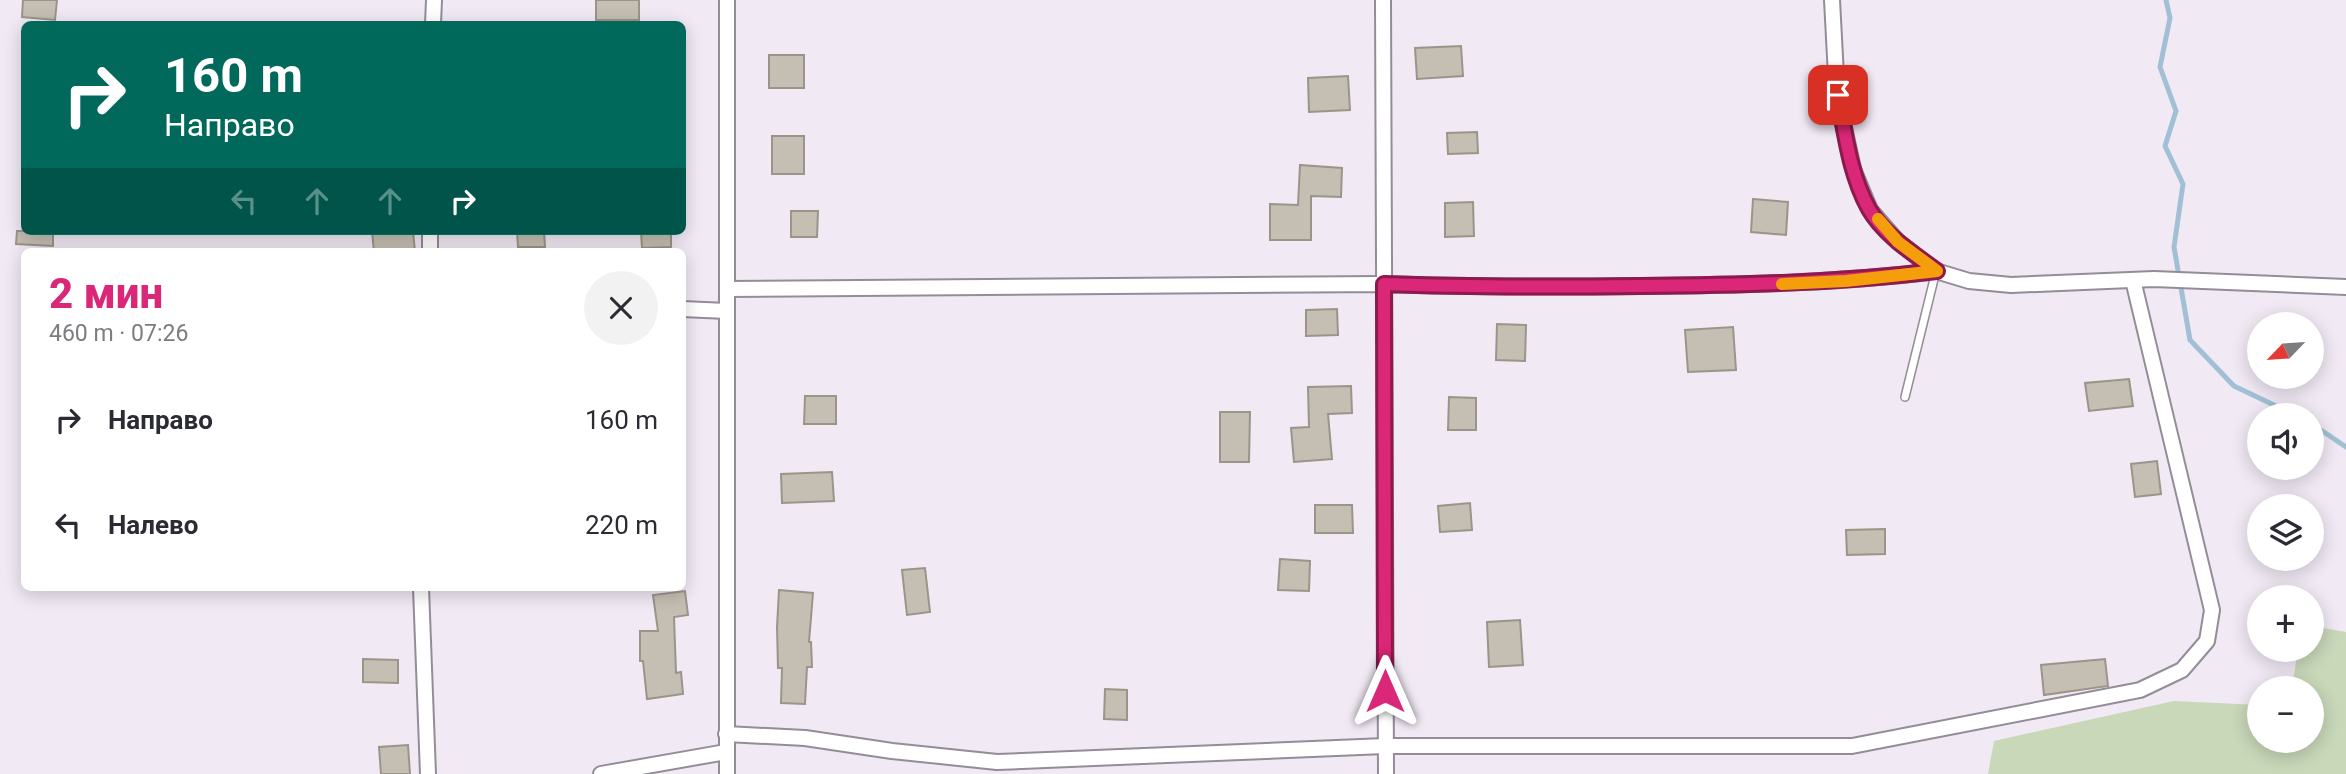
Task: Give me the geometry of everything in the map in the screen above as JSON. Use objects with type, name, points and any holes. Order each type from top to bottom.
[{"type":"street","points":[[433,21],[434,0]]},
{"type":"street","points":[[727,0],[727,774]]},
{"type":"street","points":[[1383,0],[1386,774]]},
{"type":"street","points":[[1832,0],[1838,95],[1853,169],[1870,210],[1898,242],[1937,271],[1969,281],[2011,285],[2154,279],[2346,287]]},
{"type":"street","points":[[727,289],[1384,284],[1483,288],[1769,285],[1846,281],[1937,271]]},
{"type":"street","points":[[726,734],[805,738],[892,751],[997,762],[1385,746],[1852,746],[2140,690],[2182,670],[2207,642],[2212,610],[2133,280]]},
{"type":"street","points":[[686,309],[727,311]]},
{"type":"street","points":[[421,591],[428,774]]},
{"type":"street","points":[[601,774],[726,752]]},
{"type":"lane","points":[[1905,397],[1937,271]]},
{"type":"green space","points":[[2324,628],[2346,632],[2346,774],[1988,774],[1994,741],[2174,701],[2247,704],[2247,753],[2324,753],[2324,676],[2294,676],[2296,662],[2324,662]]},
{"type":"building","points":[[23,0],[57,0],[55,20],[22,17]]},
{"type":"building","points":[[596,0],[639,0],[639,20],[596,20]]},
{"type":"building","points":[[1461,46],[1463,76],[1417,79],[1415,48]]},
{"type":"building","points":[[769,55],[804,55],[804,88],[769,88]]},
{"type":"building","points":[[1348,76],[1350,110],[1309,112],[1308,78]]},
{"type":"building","points":[[1477,132],[1478,153],[1448,154],[1447,133]]},
{"type":"building","points":[[772,136],[804,136],[804,174],[772,174]]},
{"type":"building","points":[[1300,165],[1342,168],[1341,197],[1311,196],[1311,240],[1270,240],[1270,204],[1298,205]]},
{"type":"building","points":[[1753,199],[1788,202],[1786,235],[1751,232]]},
{"type":"building","points":[[1473,202],[1474,236],[1445,237],[1445,203]]},
{"type":"building","points":[[791,211],[818,211],[817,237],[791,237]]},
{"type":"building","points":[[17,231],[21,231],[21,235],[53,235],[53,246],[16,244]]},
{"type":"building","points":[[372,235],[413,235],[415,248],[374,248]]},
{"type":"building","points":[[517,235],[544,235],[545,247],[518,247]]},
{"type":"building","points":[[641,235],[671,235],[671,247],[642,248]]},
{"type":"building","points":[[1337,309],[1338,335],[1306,336],[1306,310]]},
{"type":"building","points":[[1497,324],[1526,325],[1525,361],[1496,360]]},
{"type":"building","points":[[1733,327],[1736,370],[1688,372],[1685,330]]},
{"type":"building","points":[[2129,379],[2133,406],[2089,411],[2085,383]]},
{"type":"building","points":[[1351,386],[1352,413],[1328,414],[1332,459],[1294,462],[1291,428],[1309,427],[1308,387]]},
{"type":"building","points":[[805,396],[836,396],[836,424],[804,424]]},
{"type":"building","points":[[1449,397],[1476,398],[1476,430],[1448,430]]},
{"type":"building","points":[[1220,412],[1250,412],[1249,462],[1220,462]]},
{"type":"building","points":[[2157,461],[2161,494],[2135,497],[2131,464]]},
{"type":"building","points":[[832,472],[834,501],[782,503],[781,474]]},
{"type":"building","points":[[1470,503],[1472,530],[1440,532],[1438,506]]},
{"type":"building","points":[[1315,505],[1352,505],[1353,533],[1315,533]]},
{"type":"building","points":[[1885,529],[1885,554],[1847,555],[1846,530]]},
{"type":"building","points":[[1280,559],[1310,561],[1309,591],[1278,590]]},
{"type":"building","points":[[925,568],[930,612],[907,615],[902,570]]},
{"type":"building","points":[[779,590],[813,593],[809,642],[812,667],[807,667],[805,704],[781,703],[782,668],[778,668],[777,627]]},
{"type":"building","points":[[685,591],[688,615],[674,617],[676,673],[681,672],[683,694],[647,699],[643,661],[640,661],[640,631],[658,631],[653,595]]},
{"type":"building","points":[[1520,620],[1523,665],[1489,667],[1487,622]]},
{"type":"building","points":[[363,659],[398,660],[398,683],[363,682]]},
{"type":"building","points":[[2105,659],[2108,686],[2044,695],[2041,665]]},
{"type":"building","points":[[1105,689],[1127,690],[1127,720],[1104,719]]},
{"type":"building","points":[[408,745],[410,774],[381,774],[379,747]]},
{"type":"waterway","points":[[2166,0],[2170,18],[2160,67],[2176,111],[2165,146],[2183,184],[2174,247],[2190,340],[2234,386],[2270,403]]},
{"type":"waterway","points":[[2324,432],[2346,447]]},
{"type":"slow traffic","points":[[1782,284],[1846,281],[1937,271],[1898,242],[1878,219]]},
{"type":"route","points":[[1385,691],[1384,284],[1483,288],[1769,285],[1846,281],[1937,271],[1898,242],[1870,210],[1853,169],[1838,95]]}]
